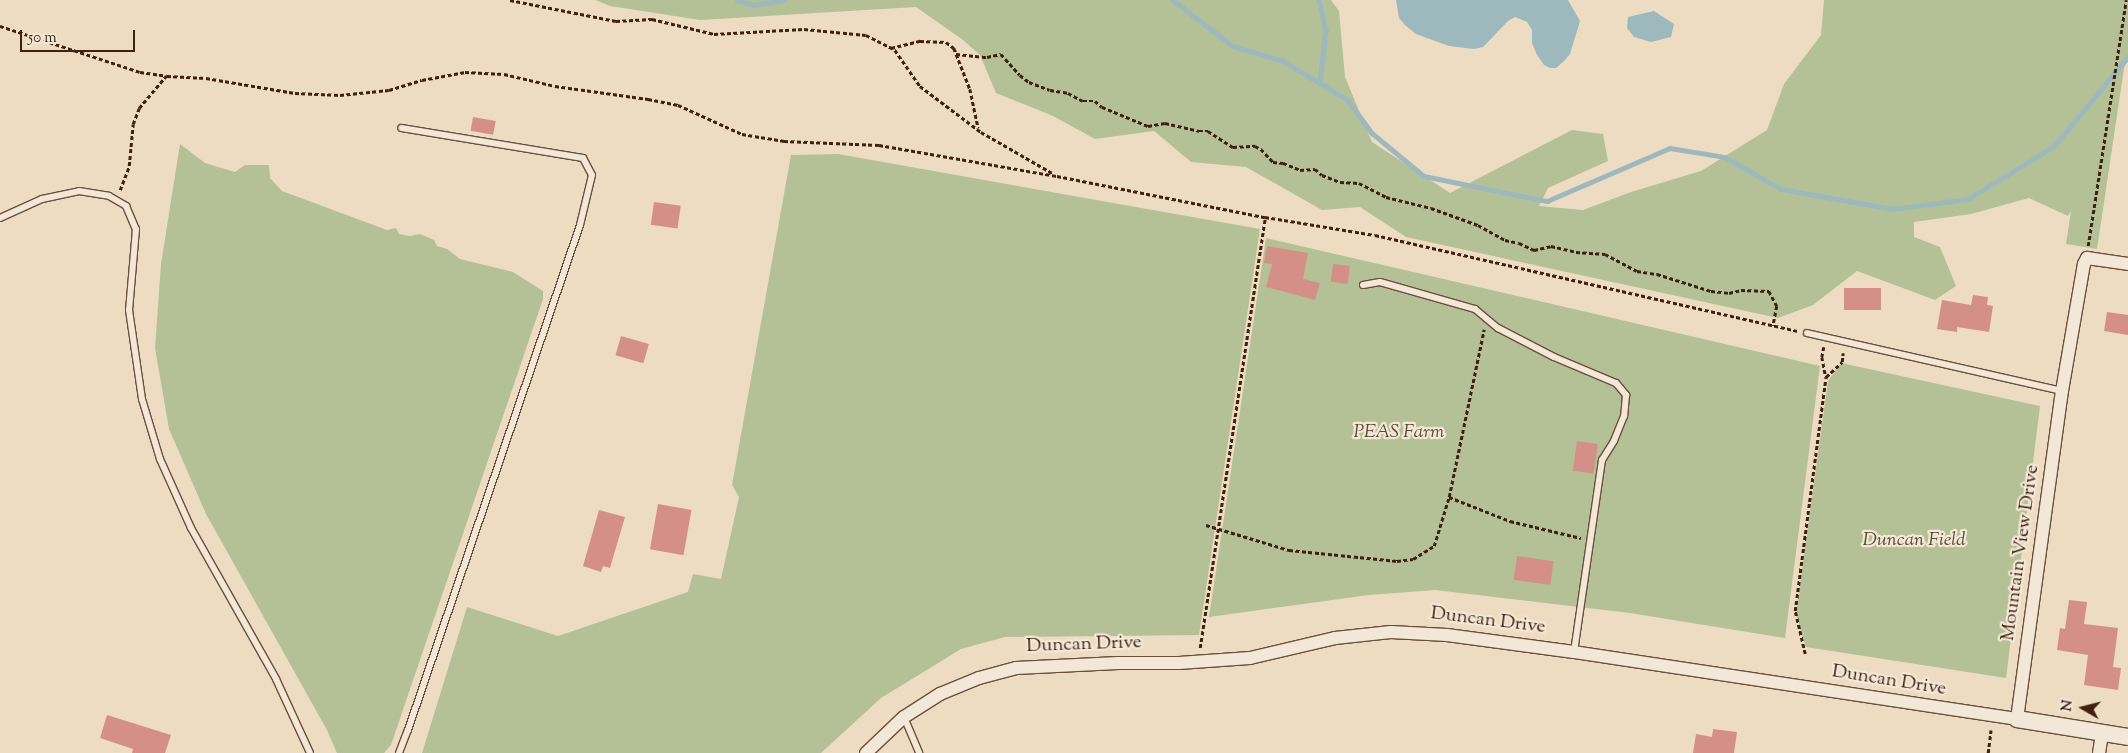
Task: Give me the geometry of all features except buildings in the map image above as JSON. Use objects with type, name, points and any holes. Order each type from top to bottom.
[{"type":"street","points":[[2086,258],[2128,264]]},
{"type":"street","name":"Mountain View Drive","points":[[2016,719],[2062,392],[2086,258]]},
{"type":"street","name":"Duncan Drive","points":[[866,753],[904,717],[940,694],[979,678],[1016,668],[1198,662],[1250,658],[1336,638],[1391,632],[1447,635],[1574,652],[1994,715],[2128,738]]},
{"type":"street","points":[[2099,753],[2102,734]]},
{"type":"lane","points":[[399,753],[580,225],[592,176],[583,158],[401,128]]},
{"type":"lane","points":[[0,218],[42,200],[79,191],[109,196],[126,206],[136,228],[130,310],[142,399],[160,459],[191,528],[276,679],[310,753]]},
{"type":"lane","points":[[1363,284],[1380,282],[1474,309],[1498,328],[1546,353],[1616,383],[1626,395],[1624,416],[1614,441],[1602,460],[1574,652]]},
{"type":"lane","points":[[1807,334],[2062,392]]},
{"type":"lane","points":[[904,717],[919,753]]},
{"type":"path","points":[[510,0],[616,21],[652,19],[714,34],[804,30],[866,35],[895,50],[920,86],[978,130],[1058,176]]},
{"type":"path","points":[[2086,258],[2126,0]]},
{"type":"path","points":[[0,26],[140,72],[166,76],[206,78],[295,93],[340,95],[389,90],[422,80],[465,72],[504,74],[555,86],[648,98],[678,105],[742,134],[784,141],[879,145],[1058,176],[1265,217],[1375,235],[1807,334]]},
{"type":"path","points":[[891,48],[920,41],[946,42],[954,48],[970,89],[978,130]]},
{"type":"path","points":[[956,54],[987,57],[1001,54],[1025,78],[1050,90],[1068,93],[1083,101],[1095,101],[1110,110],[1148,126],[1165,123],[1199,131],[1208,131],[1232,147],[1255,146],[1261,149],[1273,162],[1283,163],[1300,170],[1315,169],[1322,175],[1340,182],[1359,183],[1386,197],[1431,208],[1478,225],[1505,240],[1519,243],[1534,250],[1551,246],[1576,252],[1604,254],[1637,271],[1657,274],[1711,291],[1729,293],[1741,290],[1769,291],[1777,306],[1773,326]]},
{"type":"path","points":[[117,201],[129,166],[133,124],[139,108],[166,76]]},
{"type":"path","points":[[1198,662],[1265,217]]},
{"type":"path","points":[[1206,525],[1289,550],[1397,561],[1413,558],[1434,546],[1449,497],[1486,318]]},
{"type":"path","points":[[1805,654],[1795,611],[1826,377],[1822,357],[1825,338]]},
{"type":"path","points":[[1826,377],[1842,362],[1845,342]]},
{"type":"path","points":[[1449,497],[1510,521],[1589,540]]},
{"type":"path","points":[[1988,753],[1994,715]]},
{"type":"green space","points":[[595,0],[1331,0],[1339,11],[1345,77],[1372,142],[1450,193],[1572,130],[1603,134],[1608,161],[1548,188],[1539,206],[1583,210],[1631,192],[1701,171],[1767,130],[1784,84],[1821,35],[1824,0],[2128,0],[2128,57],[2125,62],[2097,249],[2066,244],[2071,211],[2068,216],[2029,198],[1971,214],[1914,222],[1914,237],[1940,247],[1956,286],[1935,300],[1857,271],[1813,305],[1778,318],[1406,237],[1360,207],[1322,210],[1246,167],[1191,162],[1154,131],[1095,139],[1053,116],[996,93],[980,55],[963,40],[916,7],[700,20],[610,6]]},
{"type":"green space","points":[[180,144],[205,163],[235,172],[245,165],[269,165],[270,178],[282,191],[387,230],[396,228],[399,234],[410,236],[420,234],[434,240],[437,246],[447,249],[460,259],[513,272],[543,291],[543,299],[391,745],[384,753],[337,753],[327,730],[206,514],[169,429],[155,348],[161,264]]},
{"type":"green space","points":[[838,154],[1260,229],[1199,635],[1005,637],[961,649],[881,698],[821,753],[422,753],[467,607],[558,636],[688,592],[693,574],[721,579],[739,497],[732,485],[791,155]]},
{"type":"green space","name":"PEAS Farm","points":[[1266,238],[1820,366],[1785,638],[1630,613],[1435,590],[1369,595],[1209,617]]},
{"type":"green space","name":"Duncan Field","points":[[1841,363],[2040,406],[2006,678],[1806,647],[1796,614],[1828,381]]},
{"type":"water","points":[[1396,0],[1568,0],[1580,21],[1570,54],[1556,68],[1550,68],[1544,65],[1537,55],[1532,43],[1532,30],[1527,22],[1515,17],[1508,21],[1483,47],[1474,49],[1449,46],[1416,34],[1405,25],[1399,18]]},
{"type":"water","points":[[1654,11],[1674,24],[1671,37],[1651,42],[1634,37],[1627,28],[1628,17]]},
{"type":"waterway","points":[[737,0],[753,5],[784,0]]},
{"type":"waterway","points":[[1173,0],[1233,46],[1283,61],[1348,100],[1372,133],[1424,176],[1547,201],[1670,148],[1725,157],[1781,189],[1893,209],[1968,199],[2054,146],[2128,57]]},
{"type":"waterway","points":[[1319,0],[1326,30],[1320,83]]}]
